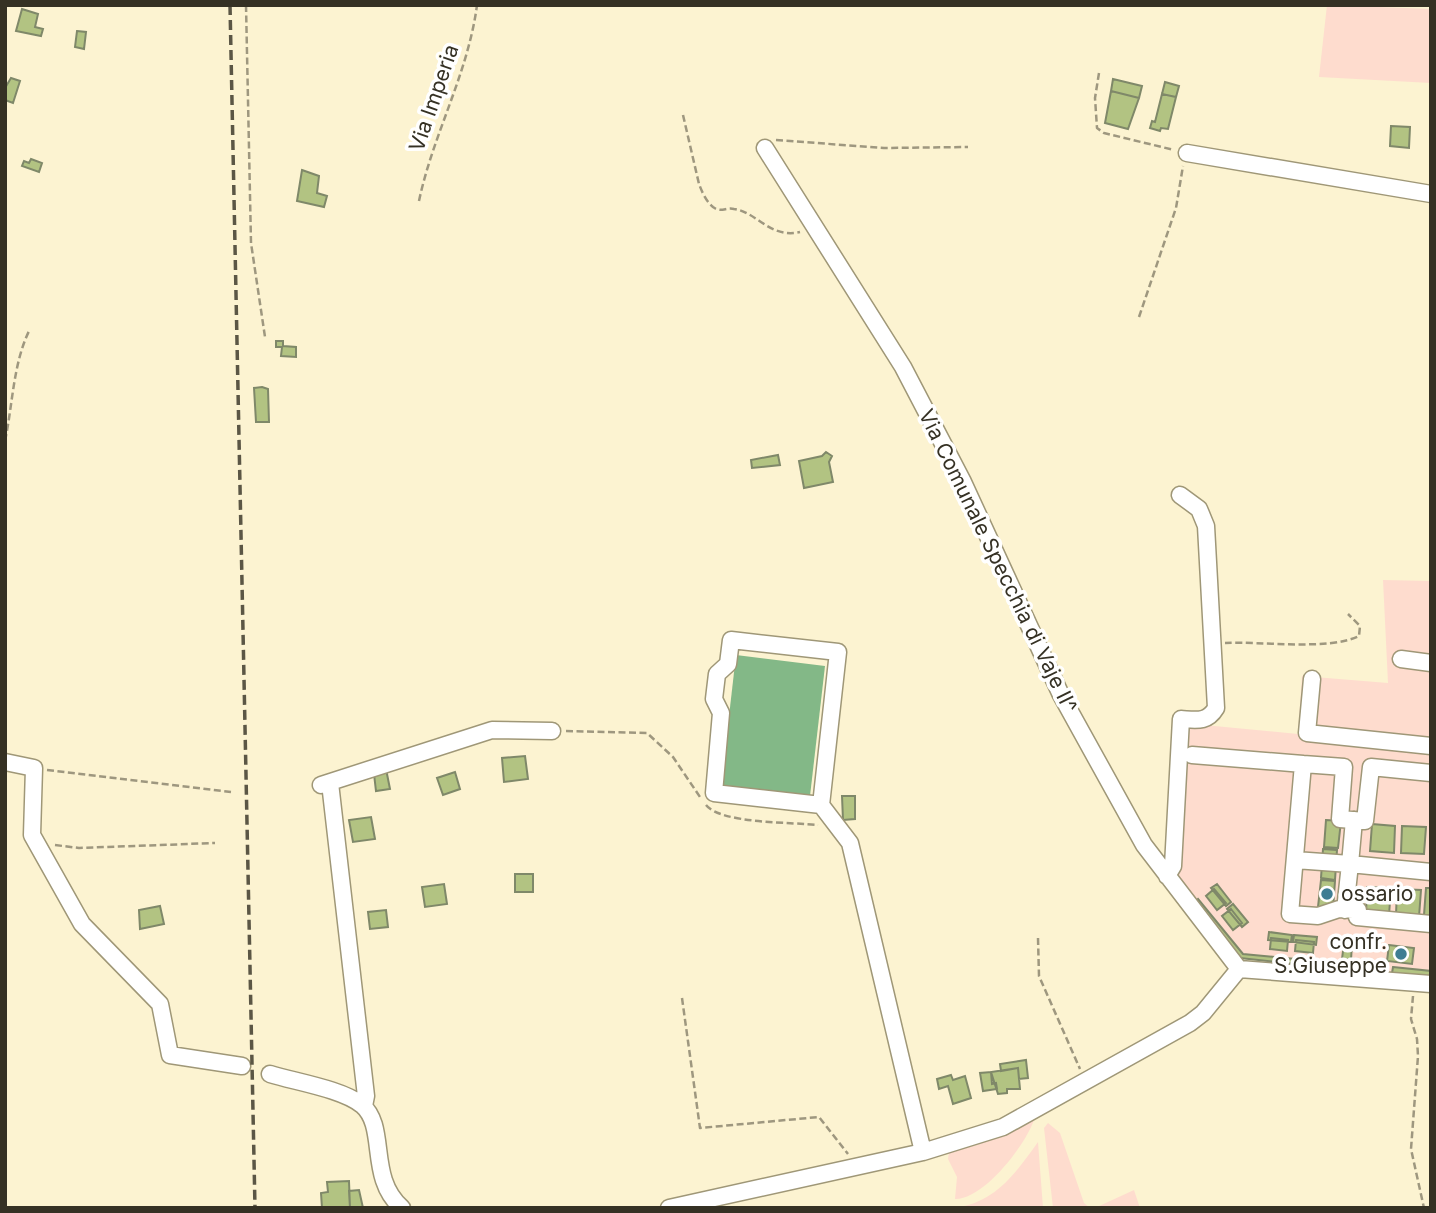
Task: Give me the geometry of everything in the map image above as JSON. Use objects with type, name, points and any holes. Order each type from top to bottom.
[{"type":"street","name":"Via Comunale Specchia di Vaje II^","points":[[765,148],[817,226],[903,367],[963,482],[1061,695],[1144,845],[1239,968]]},
{"type":"street","points":[[1187,153],[1431,194]]},
{"type":"street","points":[[1167,876],[1173,866],[1181,719],[1202,720],[1210,717],[1216,708],[1206,526],[1199,509],[1180,495]]},
{"type":"street","points":[[821,805],[715,793],[721,713],[714,699],[717,674],[728,664],[731,640],[838,652],[821,805],[850,843],[923,1152]]},
{"type":"street","points":[[1401,659],[1431,663]]},
{"type":"street","points":[[1312,680],[1307,733],[1431,746]]},
{"type":"street","points":[[364,1106],[366,1096],[325,784],[492,730],[552,731]]},
{"type":"street","points":[[1346,738],[1340,819],[1365,821],[1371,767],[1431,773]]},
{"type":"street","points":[[1192,755],[1344,767]]},
{"type":"street","points":[[5,762],[34,768],[32,835],[82,924],[160,1004],[170,1055],[242,1066]]},
{"type":"street","points":[[1303,764],[1290,914],[1318,916],[1345,909],[1358,910],[1357,917],[1431,924]]},
{"type":"street","points":[[1345,909],[1354,820]]},
{"type":"street","points":[[1295,860],[1431,872]]},
{"type":"street","points":[[669,1208],[923,1152],[1003,1127],[1191,1023],[1203,1013],[1239,968],[1424,984]]},
{"type":"street","points":[[270,1074],[351,1098],[364,1106],[372,1116],[382,1184],[402,1208]]},
{"type":"path","points":[[246,5],[251,243],[265,337]]},
{"type":"path","name":"Via Imperia","points":[[419,201],[424,175],[465,63],[477,5]]},
{"type":"path","points":[[1099,73],[1095,98],[1097,128],[1104,133],[1187,153],[1176,208],[1139,317]]},
{"type":"path","points":[[683,114],[699,184],[713,207],[720,211],[737,209],[786,234],[817,226]]},
{"type":"path","points":[[765,148],[767,142],[778,139],[941,149],[968,147]]},
{"type":"path","points":[[5,441],[16,386],[18,354],[30,329]]},
{"type":"path","points":[[1214,652],[1225,643],[1281,645],[1349,641],[1359,636],[1360,626],[1348,614]]},
{"type":"path","points":[[552,731],[647,733],[673,757],[712,812],[730,817],[838,827]]},
{"type":"path","points":[[34,768],[231,792]]},
{"type":"path","points":[[40,850],[57,845],[79,848],[215,843]]},
{"type":"path","points":[[1038,937],[1039,976],[1085,1081]]},
{"type":"path","points":[[1424,984],[1412,998],[1410,1019],[1417,1039],[1418,1056],[1411,1149],[1424,1208]]},
{"type":"path","points":[[682,998],[700,1128],[819,1117],[858,1167]]},
{"type":"shaded area","points":[[1327,5],[1431,9],[1431,83],[1319,77]]},
{"type":"shaded area","points":[[1383,580],[1431,581],[1431,980],[1240,958],[1176,879],[1183,723],[1298,734],[1302,676],[1388,683]]},
{"type":"shaded area","points":[[736,655],[825,666],[810,796],[721,786]]},
{"type":"shaded area","points":[[1035,1117],[1024,1140],[1003,1168],[979,1190],[955,1199],[957,1177],[948,1159],[949,1152],[977,1145]]},
{"type":"shaded area","points":[[1048,1123],[1060,1133],[1084,1203],[1090,1208],[1053,1208],[1044,1128]]},
{"type":"shaded area","points":[[1038,1142],[1043,1208],[954,1208],[981,1200],[993,1193],[1012,1176]]},
{"type":"shaded area","points":[[1134,1190],[1140,1208],[1090,1208]]},
{"type":"building","points":[[22,9],[38,14],[35,27],[43,29],[41,36],[16,31]]},
{"type":"building","points":[[77,31],[86,32],[84,49],[75,47]]},
{"type":"building","points":[[11,78],[20,81],[13,103],[5,100],[5,88]]},
{"type":"building","points":[[1113,79],[1142,86],[1139,98],[1111,91]]},
{"type":"building","points":[[1165,82],[1179,86],[1176,97],[1162,94]]},
{"type":"building","points":[[1111,91],[1139,98],[1128,129],[1105,123]]},
{"type":"building","points":[[1162,94],[1176,97],[1168,129],[1161,128],[1160,131],[1150,128],[1152,121],[1155,122]]},
{"type":"building","points":[[1391,126],[1410,127],[1409,148],[1390,146]]},
{"type":"building","points":[[31,159],[42,163],[39,172],[22,166],[24,161],[29,163]]},
{"type":"building","points":[[302,170],[319,176],[317,193],[327,196],[324,207],[297,201]]},
{"type":"building","points":[[276,341],[283,341],[283,346],[296,347],[296,357],[281,356],[282,347],[276,347]]},
{"type":"building","points":[[254,388],[268,389],[269,422],[256,422]]},
{"type":"building","points":[[826,452],[832,456],[829,462],[833,482],[804,488],[799,461],[822,456]]},
{"type":"building","points":[[778,455],[780,465],[752,468],[751,460]]},
{"type":"building","points":[[525,756],[528,779],[504,782],[502,758]]},
{"type":"building","points":[[386,769],[390,789],[376,791],[374,774]]},
{"type":"building","points":[[455,772],[460,789],[443,795],[437,778]]},
{"type":"building","points":[[842,796],[855,796],[855,819],[843,820]]},
{"type":"building","points":[[371,817],[375,839],[353,842],[349,820]]},
{"type":"building","name":"ossario","points":[[1326,820],[1341,821],[1338,848],[1324,847]]},
{"type":"building","points":[[1372,824],[1395,826],[1394,853],[1370,851]]},
{"type":"building","points":[[1402,826],[1426,827],[1424,854],[1401,853]]},
{"type":"building","points":[[1323,849],[1337,850],[1335,880],[1321,878]]},
{"type":"building","points":[[515,874],[533,874],[533,892],[515,892]]},
{"type":"building","name":"ossario","points":[[1321,880],[1335,881],[1333,909],[1318,907]]},
{"type":"building","points":[[444,884],[447,904],[425,907],[422,887]]},
{"type":"building","points":[[1217,884],[1231,902],[1226,906],[1211,888]]},
{"type":"building","points":[[1367,887],[1391,888],[1389,915],[1366,914]]},
{"type":"building","points":[[1426,888],[1431,888],[1431,916],[1424,915]]},
{"type":"building","points":[[1214,889],[1226,903],[1217,910],[1206,896]]},
{"type":"building","points":[[1397,889],[1421,890],[1419,917],[1396,915]]},
{"type":"building","points":[[1198,899],[1243,954],[1316,961],[1315,966],[1240,958],[1195,902]]},
{"type":"building","points":[[1233,904],[1248,922],[1242,927],[1227,909]]},
{"type":"building","points":[[160,906],[164,924],[140,929],[139,910]]},
{"type":"building","points":[[1231,909],[1242,923],[1233,930],[1222,916]]},
{"type":"building","points":[[386,910],[388,927],[370,929],[368,912]]},
{"type":"building","points":[[1269,932],[1292,935],[1291,942],[1268,940]]},
{"type":"building","points":[[1294,935],[1317,937],[1316,945],[1293,942]]},
{"type":"building","points":[[1271,938],[1288,940],[1287,951],[1270,949]]},
{"type":"building","points":[[1296,940],[1314,942],[1313,953],[1295,951]]},
{"type":"building","points":[[1344,943],[1352,944],[1351,960],[1342,959]]},
{"type":"building","name":"confr. S.Giuseppe","points":[[1389,945],[1414,948],[1412,964],[1387,961]]},
{"type":"building","points":[[1393,967],[1431,971],[1431,980],[1392,973]]},
{"type":"building","points":[[1026,1060],[1028,1078],[1019,1079],[1018,1068],[1001,1071],[1000,1064]]},
{"type":"building","points":[[1018,1068],[1020,1089],[1007,1089],[1007,1093],[998,1094],[991,1072]]},
{"type":"building","points":[[991,1072],[992,1084],[996,1083],[997,1089],[983,1091],[980,1073]]},
{"type":"building","points":[[951,1075],[953,1080],[965,1076],[971,1098],[953,1104],[948,1086],[939,1089],[937,1079]]},
{"type":"building","points":[[349,1181],[350,1208],[322,1208],[321,1193],[328,1192],[327,1182]]},
{"type":"building","points":[[359,1190],[363,1208],[350,1208],[349,1191]]},
{"type":"railway","points":[[230,5],[255,1208]]},
{"type":"place","name":"ossario","points":[[1327,894]]},
{"type":"place","name":"confr. S.Giuseppe","points":[[1401,954]]}]
